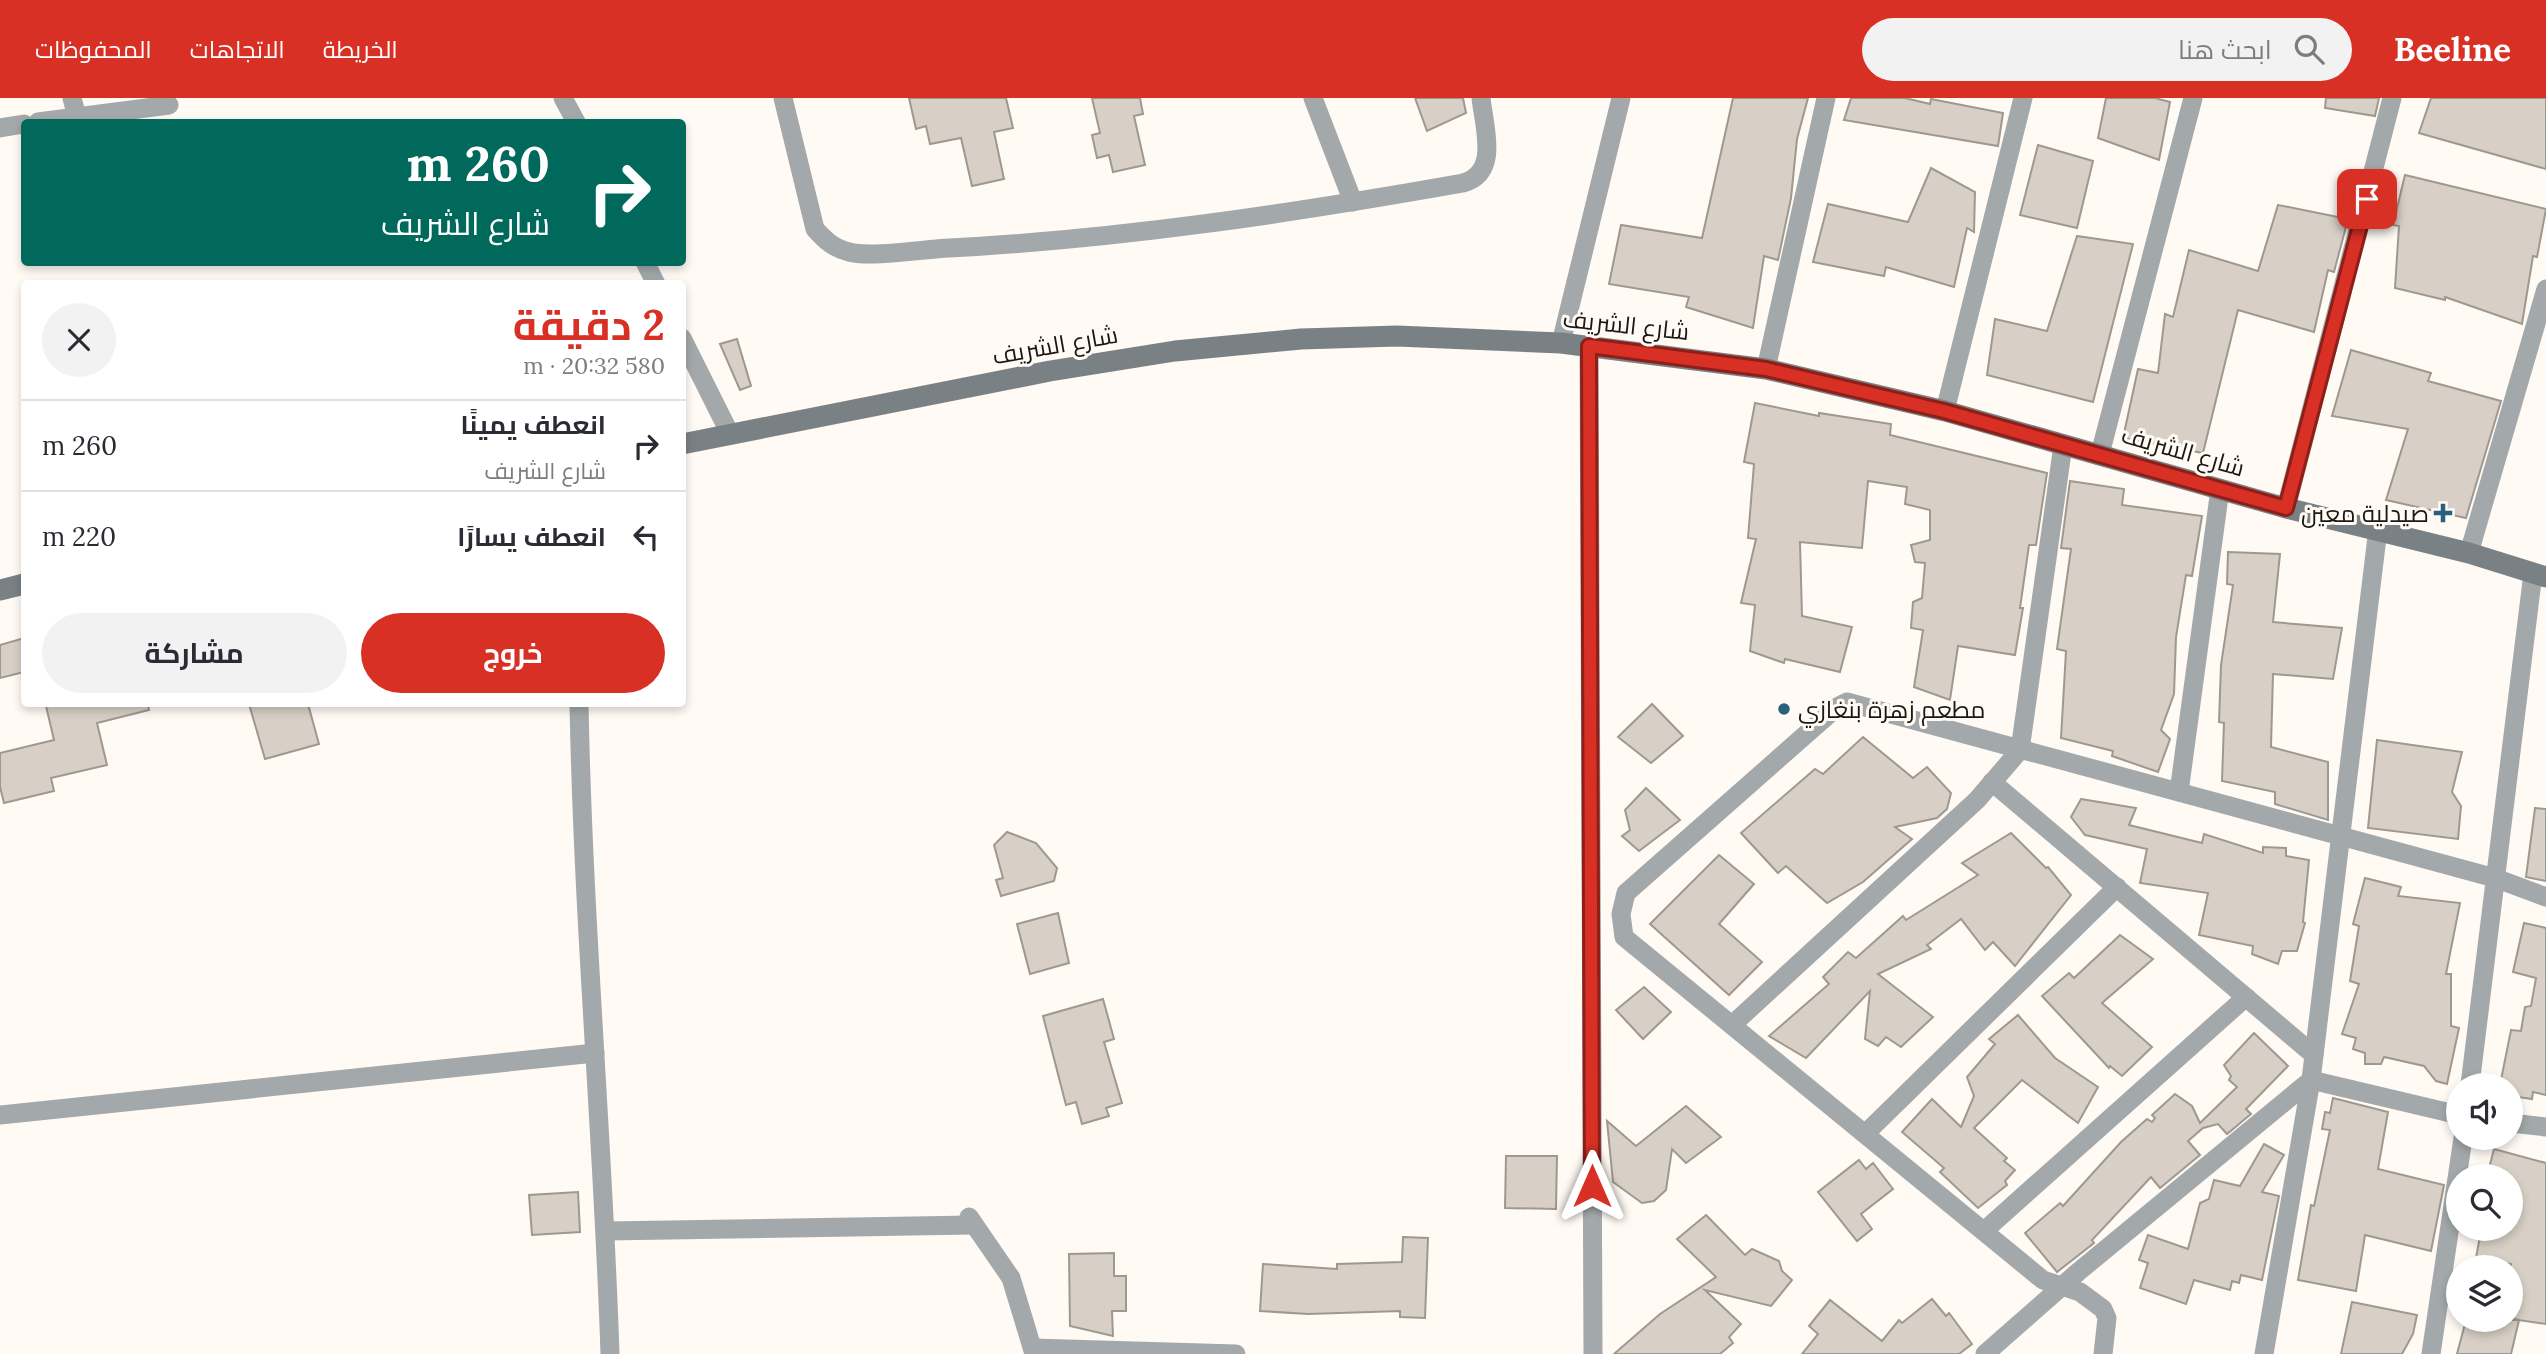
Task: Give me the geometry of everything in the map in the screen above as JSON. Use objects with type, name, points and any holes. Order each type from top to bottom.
[{"type":"main road","name":"شارع الشريف","points":[[686,443],[1050,371],[1175,351],[1301,339],[1397,336],[1561,343],[1766,369],[1944,411],[2286,508],[2469,552],[2540,575]]},
{"type":"main road","points":[[0,590],[21,585]]},
{"type":"street","points":[[563,98],[574,119]]},
{"type":"street","points":[[783,98],[815,229],[829,244],[851,253],[979,246],[1168,227],[1353,202],[1474,180],[1484,169],[1487,156],[1481,98]]},
{"type":"street","points":[[1313,98],[1353,202]]},
{"type":"street","points":[[1561,343],[1621,98]]},
{"type":"street","points":[[1766,369],[1826,98]]},
{"type":"street","points":[[1944,411],[2022,98]]},
{"type":"street","points":[[2100,454],[2193,98]]},
{"type":"street","points":[[2286,508],[2392,98]]},
{"type":"street","points":[[46,119],[75,108],[169,105]]},
{"type":"street","points":[[0,128],[21,124]]},
{"type":"street","points":[[2469,552],[2546,289]]},
{"type":"street","points":[[686,346],[730,434]]},
{"type":"street","points":[[1589,346],[1593,1354]]},
{"type":"street","points":[[1732,1025],[1977,800],[2020,750],[2063,445]]},
{"type":"street","points":[[2179,792],[2220,489]]},
{"type":"street","points":[[2264,1354],[2311,1080],[2378,529]]},
{"type":"street","points":[[2471,1073],[2495,878],[2540,575]]},
{"type":"street","points":[[2103,1354],[2107,1318],[2103,1309],[2086,1295],[2043,1280],[1624,937],[1621,914],[1626,893],[1844,703],[1867,706],[2495,878],[2546,897]]},
{"type":"street","points":[[579,707],[582,852],[606,1231],[610,1354]]},
{"type":"street","points":[[1992,782],[2314,1055]]},
{"type":"street","points":[[1865,1134],[2117,887]]},
{"type":"street","points":[[1984,1231],[2246,997]]},
{"type":"street","points":[[0,1115],[595,1053]]},
{"type":"street","points":[[2311,1080],[2446,1112]]},
{"type":"street","points":[[1984,1354],[2311,1080]]},
{"type":"street","points":[[2523,1124],[2546,1127]]},
{"type":"street","points":[[2431,1354],[2461,1150]]},
{"type":"street","points":[[606,1231],[971,1221],[1011,1278],[1033,1351],[1236,1354]]},
{"type":"building","points":[[909,98],[1006,98],[1013,128],[994,132],[1004,179],[972,186],[961,138],[930,144],[926,126],[916,129]]},
{"type":"building","points":[[1092,98],[1140,98],[1143,114],[1134,116],[1145,165],[1113,172],[1109,155],[1097,158],[1092,135],[1100,133]]},
{"type":"building","points":[[1415,98],[1463,98],[1466,113],[1427,131]]},
{"type":"building","points":[[1733,98],[1808,98],[1797,139],[1791,198],[1778,260],[1764,256],[1753,328],[1686,307],[1689,297],[1609,284],[1621,225],[1702,238]]},
{"type":"building","points":[[1851,98],[1905,98],[1930,104],[1931,99],[2003,113],[1998,146],[1844,120]]},
{"type":"building","points":[[2106,98],[2155,98],[2170,102],[2159,160],[2098,138]]},
{"type":"building","points":[[2326,98],[2379,98],[2375,116],[2325,108]]},
{"type":"building","points":[[2431,98],[2546,98],[2546,169],[2419,133]]},
{"type":"building","points":[[2038,145],[2093,161],[2077,228],[2020,215]]},
{"type":"building","points":[[1931,168],[1975,192],[1974,232],[1967,228],[1954,287],[1886,267],[1884,276],[1813,262],[1828,204],[1908,222]]},
{"type":"building","points":[[2405,175],[2546,209],[2537,257],[2533,256],[2522,324],[2445,297],[2445,300],[2395,288],[2399,226],[2393,225]]},
{"type":"building","points":[[2278,205],[2348,219],[2334,272],[2328,270],[2314,332],[2238,310],[2203,453],[2123,438],[2138,369],[2158,373],[2165,314],[2173,317],[2189,250],[2258,271]]},
{"type":"building","points":[[2077,236],[2133,244],[2093,402],[1987,375],[1995,319],[2047,331]]},
{"type":"building","points":[[737,339],[751,386],[740,390],[720,344]]},
{"type":"building","points":[[2351,350],[2431,373],[2428,381],[2501,401],[2466,518],[2386,500],[2408,429],[2332,416]]},
{"type":"building","points":[[1755,403],[1819,416],[1819,413],[1891,424],[1890,435],[2047,473],[2036,545],[2029,545],[2015,655],[1958,646],[1950,700],[1914,687],[1923,630],[1911,628],[1913,602],[1922,598],[1925,563],[1915,562],[1911,545],[1930,540],[1930,510],[1905,504],[1907,487],[1868,481],[1862,548],[1800,542],[1802,616],[1852,627],[1840,672],[1785,659],[1784,663],[1750,651],[1755,605],[1741,603],[1756,539],[1748,538],[1754,464],[1744,462]]},
{"type":"building","points":[[2070,481],[2124,489],[2122,505],[2202,516],[2192,576],[2186,575],[2176,637],[2174,694],[2161,730],[2170,739],[2158,772],[2112,756],[2113,751],[2061,738],[2066,651],[2057,649],[2071,549],[2061,548]]},
{"type":"building","points":[[2228,552],[2280,554],[2273,622],[2342,628],[2333,679],[2273,674],[2271,747],[2328,762],[2328,820],[2275,804],[2275,792],[2222,781],[2224,723],[2219,722],[2221,665],[2233,585],[2227,584]]},
{"type":"building","points":[[21,639],[21,673],[0,678],[0,645]]},
{"type":"building","points":[[1652,704],[1683,736],[1651,763],[1618,737]]},
{"type":"building","points":[[46,707],[148,707],[149,710],[97,723],[107,765],[51,778],[54,791],[4,803],[0,787],[0,753],[54,740]]},
{"type":"building","points":[[250,707],[309,707],[319,744],[265,759]]},
{"type":"building","points":[[1863,737],[1913,778],[1927,767],[1951,793],[1947,809],[1937,818],[1895,827],[1912,839],[1863,882],[1827,903],[1786,866],[1778,873],[1741,833],[1815,769],[1823,774]]},
{"type":"building","points":[[2377,740],[2462,752],[2452,792],[2461,806],[2458,839],[2368,828]]},
{"type":"building","points":[[1646,788],[1680,820],[1639,851],[1622,836],[1630,830],[1625,810]]},
{"type":"building","points":[[2081,799],[2136,808],[2129,825],[2202,843],[2204,834],[2263,853],[2263,847],[2286,848],[2286,856],[2309,860],[2305,923],[2297,951],[2282,951],[2278,964],[2252,954],[2253,946],[2199,935],[2208,893],[2140,883],[2147,849],[2085,835],[2071,817]]},
{"type":"building","points":[[2535,808],[2546,809],[2546,881],[2526,877]]},
{"type":"building","points":[[1007,832],[1036,843],[1057,868],[1054,881],[1001,896],[996,880],[1003,878],[994,845]]},
{"type":"building","points":[[2011,833],[2048,867],[2071,895],[2015,966],[1993,942],[1985,950],[1961,919],[1927,945],[1931,949],[1878,974],[1933,1017],[1901,1047],[1886,1037],[1878,1046],[1865,1039],[1870,991],[1806,1058],[1769,1036],[1829,984],[1823,977],[1848,952],[1856,958],[1903,916],[1906,920],[1978,875],[1962,863]]},
{"type":"building","points":[[1719,855],[1754,884],[1719,924],[1762,962],[1729,995],[1650,924]]},
{"type":"building","points":[[2365,878],[2401,887],[2398,896],[2460,903],[2446,974],[2451,974],[2451,1026],[2459,1028],[2449,1073],[2446,1073],[2446,1084],[2436,1081],[2424,1066],[2384,1057],[2381,1064],[2365,1064],[2365,1053],[2353,1049],[2356,1038],[2342,1034],[2359,984],[2350,981],[2359,926],[2353,924]]},
{"type":"building","points":[[1058,913],[1069,963],[1030,974],[1017,924]]},
{"type":"building","points":[[2524,923],[2546,928],[2546,1095],[2533,1092],[2532,1099],[2523,1098],[2523,1073],[2502,1073],[2511,1030],[2521,1031],[2525,1007],[2531,1006],[2536,978],[2513,972]]},
{"type":"building","points":[[2120,935],[2153,959],[2102,1003],[2152,1047],[2122,1076],[2110,1066],[2109,1068],[2042,996],[2069,973],[2074,978]]},
{"type":"building","points":[[1644,987],[1671,1012],[1643,1039],[1616,1010]]},
{"type":"building","points":[[1103,999],[1114,1039],[1104,1042],[1122,1103],[1106,1108],[1109,1116],[1082,1124],[1076,1102],[1066,1105],[1043,1016]]},
{"type":"building","points":[[2018,1015],[2055,1058],[2098,1087],[2078,1123],[2022,1080],[1974,1128],[2007,1158],[2004,1161],[2015,1170],[2005,1181],[2007,1185],[1978,1208],[1940,1172],[1944,1168],[1902,1132],[1932,1099],[1961,1127],[1974,1096],[1967,1077],[1995,1044],[1989,1039]]},
{"type":"building","points":[[2254,1033],[2288,1066],[2246,1109],[2251,1114],[2227,1134],[2218,1124],[2203,1128],[2188,1141],[2200,1155],[2160,1188],[2151,1177],[2092,1240],[2094,1243],[2057,1272],[2025,1233],[2060,1203],[2063,1206],[2121,1142],[2147,1119],[2152,1122],[2155,1118],[2152,1115],[2175,1094],[2192,1106],[2200,1123],[2237,1087],[2229,1080],[2231,1076],[2224,1065]]},
{"type":"building","points":[[2333,1098],[2388,1112],[2378,1169],[2444,1185],[2431,1251],[2365,1235],[2356,1291],[2298,1280],[2311,1205],[2314,1206],[2330,1130],[2322,1129],[2325,1112],[2330,1113]]},
{"type":"building","points":[[1686,1106],[1721,1137],[1686,1163],[1672,1149],[1666,1190],[1654,1201],[1642,1203],[1613,1182],[1607,1121],[1636,1146]]},
{"type":"building","points":[[2264,1144],[2284,1155],[2262,1192],[2279,1196],[2262,1280],[2241,1275],[2239,1283],[2232,1281],[2230,1290],[2194,1280],[2186,1304],[2140,1288],[2148,1263],[2139,1260],[2148,1235],[2188,1249],[2200,1203],[2209,1199],[2214,1180],[2240,1186]]},
{"type":"building","points":[[2494,1150],[2546,1163],[2546,1324],[2523,1321],[2523,1255],[2477,1255],[2479,1241],[2523,1241],[2523,1164],[2490,1164]]},
{"type":"building","points":[[1506,1156],[1557,1156],[1556,1209],[1505,1208]]},
{"type":"building","points":[[1859,1160],[1866,1169],[1873,1163],[1893,1189],[1861,1214],[1872,1229],[1857,1241],[1818,1192]]},
{"type":"building","points":[[578,1192],[580,1232],[532,1235],[529,1195]]},
{"type":"building","points":[[1706,1215],[1745,1255],[1752,1249],[1779,1261],[1782,1271],[1792,1280],[1771,1306],[1705,1290],[1741,1324],[1729,1337],[1733,1343],[1720,1354],[1614,1354],[1660,1314],[1716,1277],[1677,1239]]},
{"type":"building","points":[[1403,1237],[1428,1238],[1425,1318],[1400,1317],[1400,1311],[1308,1314],[1260,1311],[1263,1264],[1337,1269],[1337,1264],[1402,1262]]},
{"type":"building","points":[[1114,1253],[1114,1276],[1126,1276],[1126,1311],[1112,1311],[1113,1336],[1070,1326],[1069,1254]]},
{"type":"building","points":[[1932,1299],[1946,1316],[1949,1313],[1972,1344],[1959,1354],[1802,1354],[1818,1334],[1809,1326],[1830,1300],[1882,1341],[1899,1320],[1902,1323]]},
{"type":"building","points":[[2352,1302],[2417,1315],[2413,1334],[2402,1354],[2341,1354]]},
{"type":"building","points":[[2463,1332],[2516,1332],[2511,1354],[2457,1354]]},
{"type":"place","name":"صيدلية معين","points":[[2443,513]]},
{"type":"place","name":"مطعم زهرة بنغازي","points":[[1784,709]]},
{"type":"route","points":[[1592,1186],[1589,346],[1766,369],[1944,411],[2286,508],[2367,199]]}]
